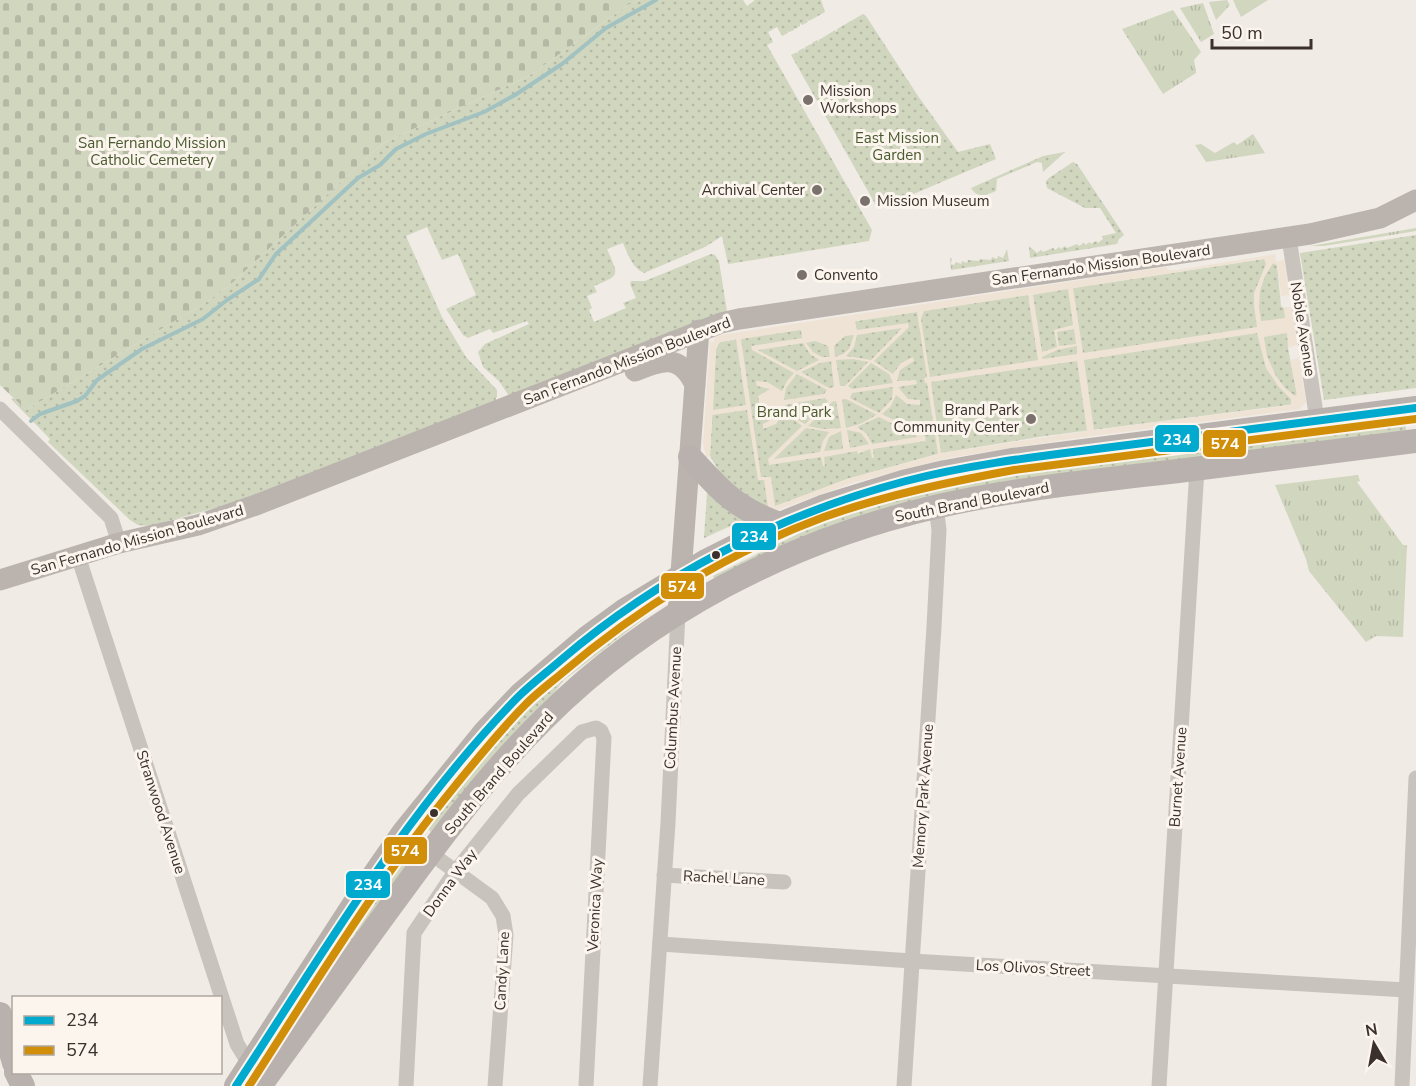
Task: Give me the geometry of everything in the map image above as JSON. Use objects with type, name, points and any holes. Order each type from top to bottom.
[{"type":"main road","name":"San Fernando Mission Boulevard","points":[[0,580],[119,543],[198,525],[256,505],[699,330],[739,319],[1289,238],[1380,218],[1416,200]]},
{"type":"main road","name":"Columbus Avenue","points":[[678,613],[699,330]]},
{"type":"main road","points":[[564,384],[599,383],[656,363],[669,362],[686,369],[695,385]]},
{"type":"main road","name":"South Brand Boulevard","points":[[255,1076],[358,898],[403,833],[484,734],[520,695],[588,637],[625,610],[706,561],[780,525],[860,494],[976,466],[1416,408]]},
{"type":"main road","name":"South Brand Boulevard","points":[[236,1086],[255,1076],[473,798],[545,717],[602,667],[678,613],[733,581],[817,543],[936,506],[1048,486],[1416,441]]},
{"type":"main road","points":[[690,457],[730,499],[756,516],[780,525]]},
{"type":"main road","points":[[0,1014],[12,1056]]},
{"type":"street","name":"Noble Avenue","points":[[1289,238],[1317,420]]},
{"type":"street","points":[[0,409],[111,518],[119,543]]},
{"type":"street","name":"Burnet Avenue","points":[[1159,1086],[1197,469]]},
{"type":"street","name":"Memory Park Avenue","points":[[904,1086],[939,530],[936,506]]},
{"type":"street","name":"Stranwood Avenue","points":[[78,556],[221,996]]},
{"type":"street","name":"Columbus Avenue","points":[[650,1086],[678,613]]},
{"type":"street","name":"Donna Way","points":[[406,1086],[414,933],[455,872],[518,794],[582,732],[596,728]]},
{"type":"street","name":"Veronica Way","points":[[586,1086],[603,738],[601,731],[596,728]]},
{"type":"street","points":[[1402,1086],[1416,778]]},
{"type":"street","name":"Candy Lane","points":[[403,833],[492,898],[503,916],[506,935],[495,1086]]},
{"type":"street","name":"Rachel Lane","points":[[664,875],[784,882]]},
{"type":"street","name":"Los Olivos Street","points":[[660,944],[912,962],[1406,990]]},
{"type":"street","name":"Stranwood Avenue","points":[[222,998],[237,1044],[255,1076]]},
{"type":"green space","name":"San Fernando Mission Catholic Cemetery","points":[[0,0],[640,0],[628,5],[529,76],[383,143],[229,286],[205,303],[26,410],[0,385]]},
{"type":"green space","points":[[640,0],[743,0],[747,6],[755,0],[821,0],[825,12],[809,21],[807,19],[808,22],[802,25],[800,23],[800,26],[795,29],[794,27],[794,30],[787,31],[788,33],[782,36],[777,27],[768,32],[773,42],[767,45],[872,230],[869,241],[728,264],[722,236],[705,247],[644,273],[633,264],[623,243],[607,249],[614,264],[615,273],[609,279],[594,286],[597,292],[587,296],[594,322],[626,308],[623,303],[636,298],[630,284],[631,281],[645,281],[711,254],[715,255],[719,261],[727,312],[509,396],[499,381],[483,367],[478,352],[485,344],[529,324],[527,321],[493,333],[490,329],[468,338],[463,335],[446,309],[476,295],[458,254],[442,260],[427,227],[406,236],[442,317],[466,357],[497,390],[495,401],[233,503],[150,526],[138,525],[130,520],[48,442],[50,439],[11,399],[13,398],[26,410],[205,303],[229,286],[383,143],[529,76],[628,5]]},
{"type":"green space","points":[[1227,0],[1230,5],[1216,20],[1209,2]]},
{"type":"green space","points":[[1233,0],[1268,0],[1241,17]]},
{"type":"green space","points":[[1203,3],[1214,34],[1201,42],[1180,8]]},
{"type":"green space","points":[[1173,10],[1201,52],[1194,60],[1196,73],[1163,94],[1122,29]]},
{"type":"green space","name":"East Mission Garden","points":[[863,14],[958,152],[990,144],[996,159],[878,209],[791,55],[797,52],[798,54],[798,51],[804,48],[805,50],[805,47],[811,44],[813,46],[812,43],[817,40],[819,42],[835,30],[837,32],[837,29]]},
{"type":"green space","points":[[1253,134],[1265,153],[1206,162],[1195,145],[1201,144],[1215,153],[1234,142],[1237,145]]},
{"type":"green space","points":[[1065,152],[1043,172],[1042,163],[1037,162],[997,179],[996,191],[986,195],[976,194],[971,188],[1043,156]]},
{"type":"green space","points":[[1073,162],[1077,164],[1124,235],[1117,244],[1030,258],[1029,246],[1037,253],[1041,250],[1043,252],[1053,248],[1055,250],[1059,247],[1061,249],[1065,246],[1067,248],[1077,244],[1079,246],[1096,241],[1098,243],[1103,239],[1102,236],[1116,233],[1100,208],[1085,208],[1047,188],[1046,181],[1049,178]]},
{"type":"green space","points":[[1416,228],[1416,231],[1324,246],[1310,246]]},
{"type":"green space","points":[[1416,235],[1416,388],[1324,400],[1300,253]]},
{"type":"green space","points":[[1007,249],[1009,261],[951,270],[950,258],[952,258],[951,264],[954,265],[956,262],[961,264],[962,261],[967,263],[968,260],[991,260],[992,257],[997,259],[998,256],[1003,258]]},
{"type":"green space","name":"Brand Park","points":[[1264,259],[1277,265],[1281,306],[1284,308],[1288,348],[1298,400],[1295,404],[1045,436],[941,453],[847,479],[769,509],[750,501],[720,473],[710,456],[716,349],[720,342]]},
{"type":"green space","points":[[1397,421],[1405,422],[1407,434],[1058,478],[715,581],[713,576],[796,535],[819,520],[953,479]]},
{"type":"green space","points":[[1358,475],[1360,481],[1357,482],[1403,545],[1407,545],[1403,637],[1376,636],[1366,642],[1309,571],[1275,485]]},
{"type":"green space","points":[[713,492],[746,519],[704,538],[707,493]]},
{"type":"green space","points":[[644,613],[646,617],[564,680],[431,832],[428,829],[436,815],[474,767],[482,748],[542,688],[633,616]]},
{"type":"green space","points":[[404,859],[409,864],[303,1011],[298,1007],[388,874]]},
{"type":"shaded area","points":[[1276,254],[1275,260],[1278,262],[1284,259],[1290,295],[1280,296],[1277,265],[1273,263],[1260,291],[1259,307],[1261,321],[1285,318],[1284,308],[1281,307],[1292,307],[1297,345],[1288,348],[1287,333],[1264,337],[1267,356],[1276,376],[1295,396],[1297,394],[1290,360],[1299,358],[1306,402],[1300,409],[1069,439],[948,458],[852,483],[769,513],[757,510],[738,498],[719,481],[711,469],[715,466],[728,483],[740,493],[759,506],[768,508],[764,480],[758,480],[747,410],[712,415],[710,456],[706,458],[703,443],[710,342],[714,342],[715,336],[1165,267],[1169,270]],"holes":[[[1264,259],[1266,264],[1254,293],[1257,327],[1083,353],[1073,288]],[[1068,289],[1073,325],[1054,330],[1057,347],[1042,352],[1033,295]],[[1028,295],[1038,360],[930,377],[921,319],[924,311]],[[917,312],[927,377],[924,378],[927,383],[938,454],[847,479],[775,506],[771,477],[761,477],[741,339],[801,330],[802,338],[751,346],[752,350],[794,373],[782,391],[767,382],[756,381],[757,386],[770,389],[758,396],[761,415],[774,418],[763,424],[763,429],[776,424],[783,413],[802,426],[768,459],[769,465],[821,457],[823,466],[825,466],[824,457],[857,451],[858,454],[870,449],[872,458],[874,458],[873,449],[926,441],[925,436],[882,414],[891,406],[896,395],[907,404],[920,405],[920,400],[908,399],[898,387],[917,384],[916,380],[897,381],[900,370],[914,361],[913,357],[901,363],[893,374],[874,361],[909,327],[908,323],[857,330],[855,321]],[[902,328],[871,360],[846,356],[854,347],[857,335]],[[1074,329],[1076,344],[1059,346],[1057,332]],[[1257,333],[1266,368],[1278,386],[1291,399],[1291,405],[1094,430],[1084,360]],[[854,335],[849,349],[835,357],[834,346],[845,336]],[[736,339],[746,405],[713,410],[716,347],[720,342]],[[815,341],[828,346],[830,357],[822,357],[813,352],[806,343]],[[803,343],[810,354],[819,360],[797,371],[758,350]],[[1077,346],[1077,354],[1043,359],[1042,357],[1057,350]],[[853,359],[868,362],[845,386],[840,386],[836,360]],[[831,361],[834,387],[829,388],[801,372],[820,363]],[[1077,361],[1087,431],[941,453],[931,382]],[[871,363],[889,374],[893,383],[852,389],[848,386]],[[797,374],[827,390],[824,394],[784,400],[786,388]],[[893,387],[892,399],[879,413],[850,398],[852,393]],[[825,398],[828,401],[805,424],[794,418],[785,405]],[[846,399],[876,415],[860,424],[846,428],[842,400]],[[836,401],[841,428],[823,429],[808,426],[832,402]],[[879,417],[918,437],[872,444],[867,434],[857,427]],[[806,428],[829,432],[820,452],[774,459]],[[847,430],[861,433],[869,444],[850,448]],[[841,431],[843,449],[824,451],[829,437]]]},
{"type":"waterway","points":[[31,421],[40,414],[77,401],[85,396],[97,380],[142,349],[203,319],[259,279],[276,254],[358,178],[380,165],[396,149],[426,134],[484,112],[515,95],[562,64],[606,28],[656,0]]},
{"type":"transit line","name":"234","points":[[236,1086],[367,885],[438,788],[476,742],[517,698],[561,660],[639,601],[680,575],[723,551],[813,511],[933,474],[1044,456],[1416,408]]},
{"type":"transit line","name":"574","points":[[249,1086],[348,933],[400,858],[455,786],[507,724],[539,692],[621,627],[719,565],[754,547],[824,517],[894,496],[966,479],[1014,470],[1416,419]]},
{"type":"place","name":"Mission Workshops","points":[[808,100]]},
{"type":"place","name":"Archival Center","points":[[817,190]]},
{"type":"place","name":"Mission Museum","points":[[865,201]]},
{"type":"place","name":"Convento","points":[[802,275]]},
{"type":"place","name":"Brand Park Community Center","points":[[1031,419]]}]
